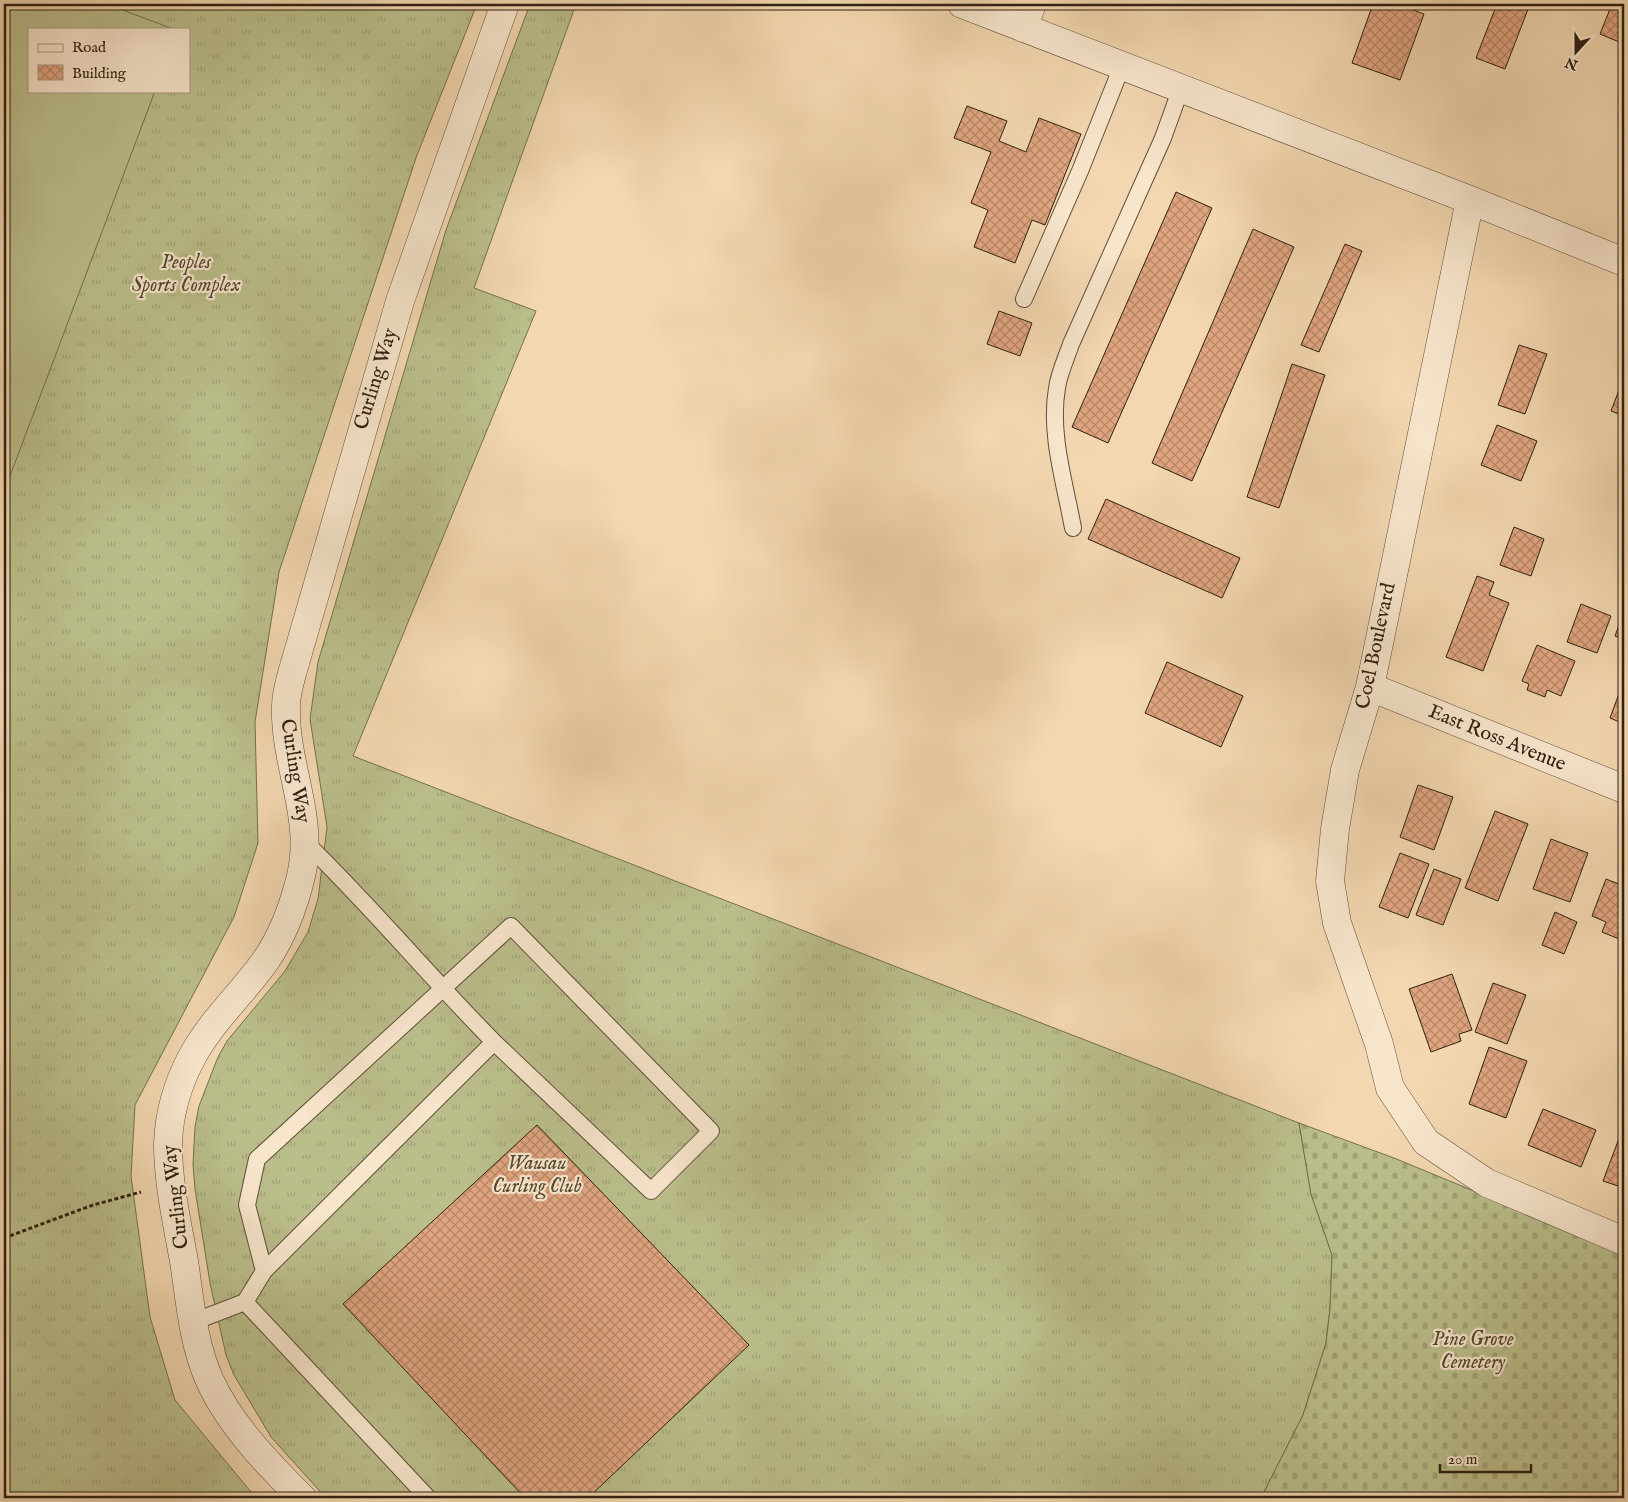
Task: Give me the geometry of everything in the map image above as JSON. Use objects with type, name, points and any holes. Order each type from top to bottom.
[{"type":"street","name":"Curling Way","points":[[302,1498],[252,1444],[219,1399],[203,1362],[193,1322],[172,1188],[169,1158],[170,1128],[176,1096],[183,1076],[202,1038],[257,972],[275,945],[296,892],[304,861],[305,842],[304,823],[287,725],[286,705],[293,670],[400,301],[505,4]]},
{"type":"street","points":[[962,4],[1028,16],[1122,66],[1470,200],[1624,262]]},
{"type":"street","name":"Coel Boulevard","points":[[1470,200],[1370,687],[1345,770],[1334,829],[1330,881],[1337,923],[1379,1044],[1390,1088],[1426,1142],[1487,1182],[1624,1241]]},
{"type":"street","name":"East Ross Avenue","points":[[1370,687],[1624,789]]},
{"type":"lane","points":[[1024,298],[1094,139],[1122,66]]},
{"type":"lane","points":[[1073,528],[1055,431],[1055,406],[1059,378],[1071,344],[1163,138],[1181,88]]},
{"type":"lane","points":[[264,1271],[247,1205],[257,1159],[442,989],[511,926],[710,1131],[651,1191],[494,1042],[442,989],[336,873],[305,842]]},
{"type":"lane","points":[[193,1322],[245,1302],[264,1271],[494,1042]]},
{"type":"lane","points":[[245,1302],[428,1498]]},
{"type":"path","points":[[4,1238],[99,1203],[139,1192],[172,1188]]},
{"type":"green space","name":"Peoples Sports Complex","points":[[4,4],[477,4],[417,155],[279,572],[255,722],[258,843],[234,917],[135,1105],[131,1176],[150,1317],[175,1400],[256,1498],[4,1498]]},
{"type":"green space","points":[[4,4],[107,4],[170,28],[28,28],[28,92],[155,92],[4,492]]},
{"type":"green space","name":"Wausau Curling Club","points":[[530,4],[576,4],[474,288],[536,311],[353,756],[1299,1123],[1311,1194],[1332,1255],[1330,1309],[1326,1343],[1303,1415],[1261,1498],[326,1498],[271,1437],[234,1375],[226,1355],[210,1283],[195,1189],[193,1164],[195,1127],[199,1106],[218,1057],[227,1041],[285,971],[308,932],[318,899],[327,827],[310,719],[318,662],[446,230]]},
{"type":"green space","name":"Pine Grove Cemetery","points":[[1299,1123],[1394,1158],[1624,1253],[1624,1498],[1261,1498],[1303,1415],[1326,1343],[1330,1309],[1332,1255],[1311,1194]]},
{"type":"building","points":[[1373,4],[1397,4],[1424,14],[1400,80],[1352,63]]},
{"type":"building","points":[[1497,4],[1530,4],[1505,69],[1476,58]]},
{"type":"building","points":[[1612,4],[1624,4],[1624,44],[1600,34]]},
{"type":"building","points":[[967,106],[1007,121],[999,141],[1026,152],[1039,118],[1081,134],[1045,225],[1032,220],[1015,263],[974,247],[988,210],[971,203],[991,152],[954,138]]},
{"type":"building","points":[[1176,192],[1212,208],[1108,443],[1072,427]]},
{"type":"building","points":[[1253,229],[1294,247],[1192,481],[1152,463]]},
{"type":"building","points":[[1345,244],[1362,251],[1319,352],[1301,345]]},
{"type":"building","points":[[999,311],[1032,323],[1020,356],[987,344]]},
{"type":"building","points":[[1519,345],[1547,354],[1525,414],[1498,405]]},
{"type":"building","points":[[1292,364],[1325,375],[1279,508],[1247,497]]},
{"type":"building","points":[[1624,377],[1624,416],[1611,411]]},
{"type":"building","points":[[1497,425],[1537,441],[1521,481],[1481,465]]},
{"type":"building","points":[[1106,499],[1240,558],[1222,598],[1088,539]]},
{"type":"building","points":[[1514,527],[1544,539],[1531,576],[1500,565]]},
{"type":"building","points":[[1477,576],[1494,582],[1489,595],[1509,603],[1483,671],[1446,657]]},
{"type":"building","points":[[1581,604],[1611,616],[1597,653],[1567,642]]},
{"type":"building","points":[[1624,611],[1624,639],[1615,636]]},
{"type":"building","points":[[1537,645],[1575,661],[1561,696],[1547,690],[1545,697],[1527,690],[1529,684],[1522,681]]},
{"type":"building","points":[[1167,662],[1243,696],[1221,747],[1145,713]]},
{"type":"building","points":[[1624,680],[1624,724],[1610,718]]},
{"type":"building","points":[[1418,785],[1453,797],[1434,850],[1400,837]]},
{"type":"building","points":[[1495,811],[1528,824],[1498,901],[1465,888]]},
{"type":"building","points":[[1551,839],[1588,853],[1570,902],[1533,889]]},
{"type":"building","points":[[1400,853],[1429,864],[1408,918],[1379,907]]},
{"type":"building","points":[[1434,869],[1461,879],[1443,925],[1416,915]]},
{"type":"building","points":[[1606,879],[1624,886],[1624,941],[1602,932],[1606,922],[1592,916]]},
{"type":"building","points":[[1555,912],[1577,922],[1564,954],[1542,945]]},
{"type":"building","points":[[1452,974],[1472,1030],[1459,1034],[1461,1041],[1431,1052],[1409,989]]},
{"type":"building","points":[[1493,983],[1526,995],[1507,1044],[1475,1032]]},
{"type":"building","points":[[1489,1047],[1527,1061],[1506,1118],[1469,1104]]},
{"type":"building","points":[[1543,1109],[1596,1130],[1581,1167],[1528,1145]]},
{"type":"building","points":[[537,1125],[749,1345],[588,1498],[525,1498],[343,1304]]},
{"type":"building","points":[[1624,1125],[1624,1188],[1603,1181]]}]
